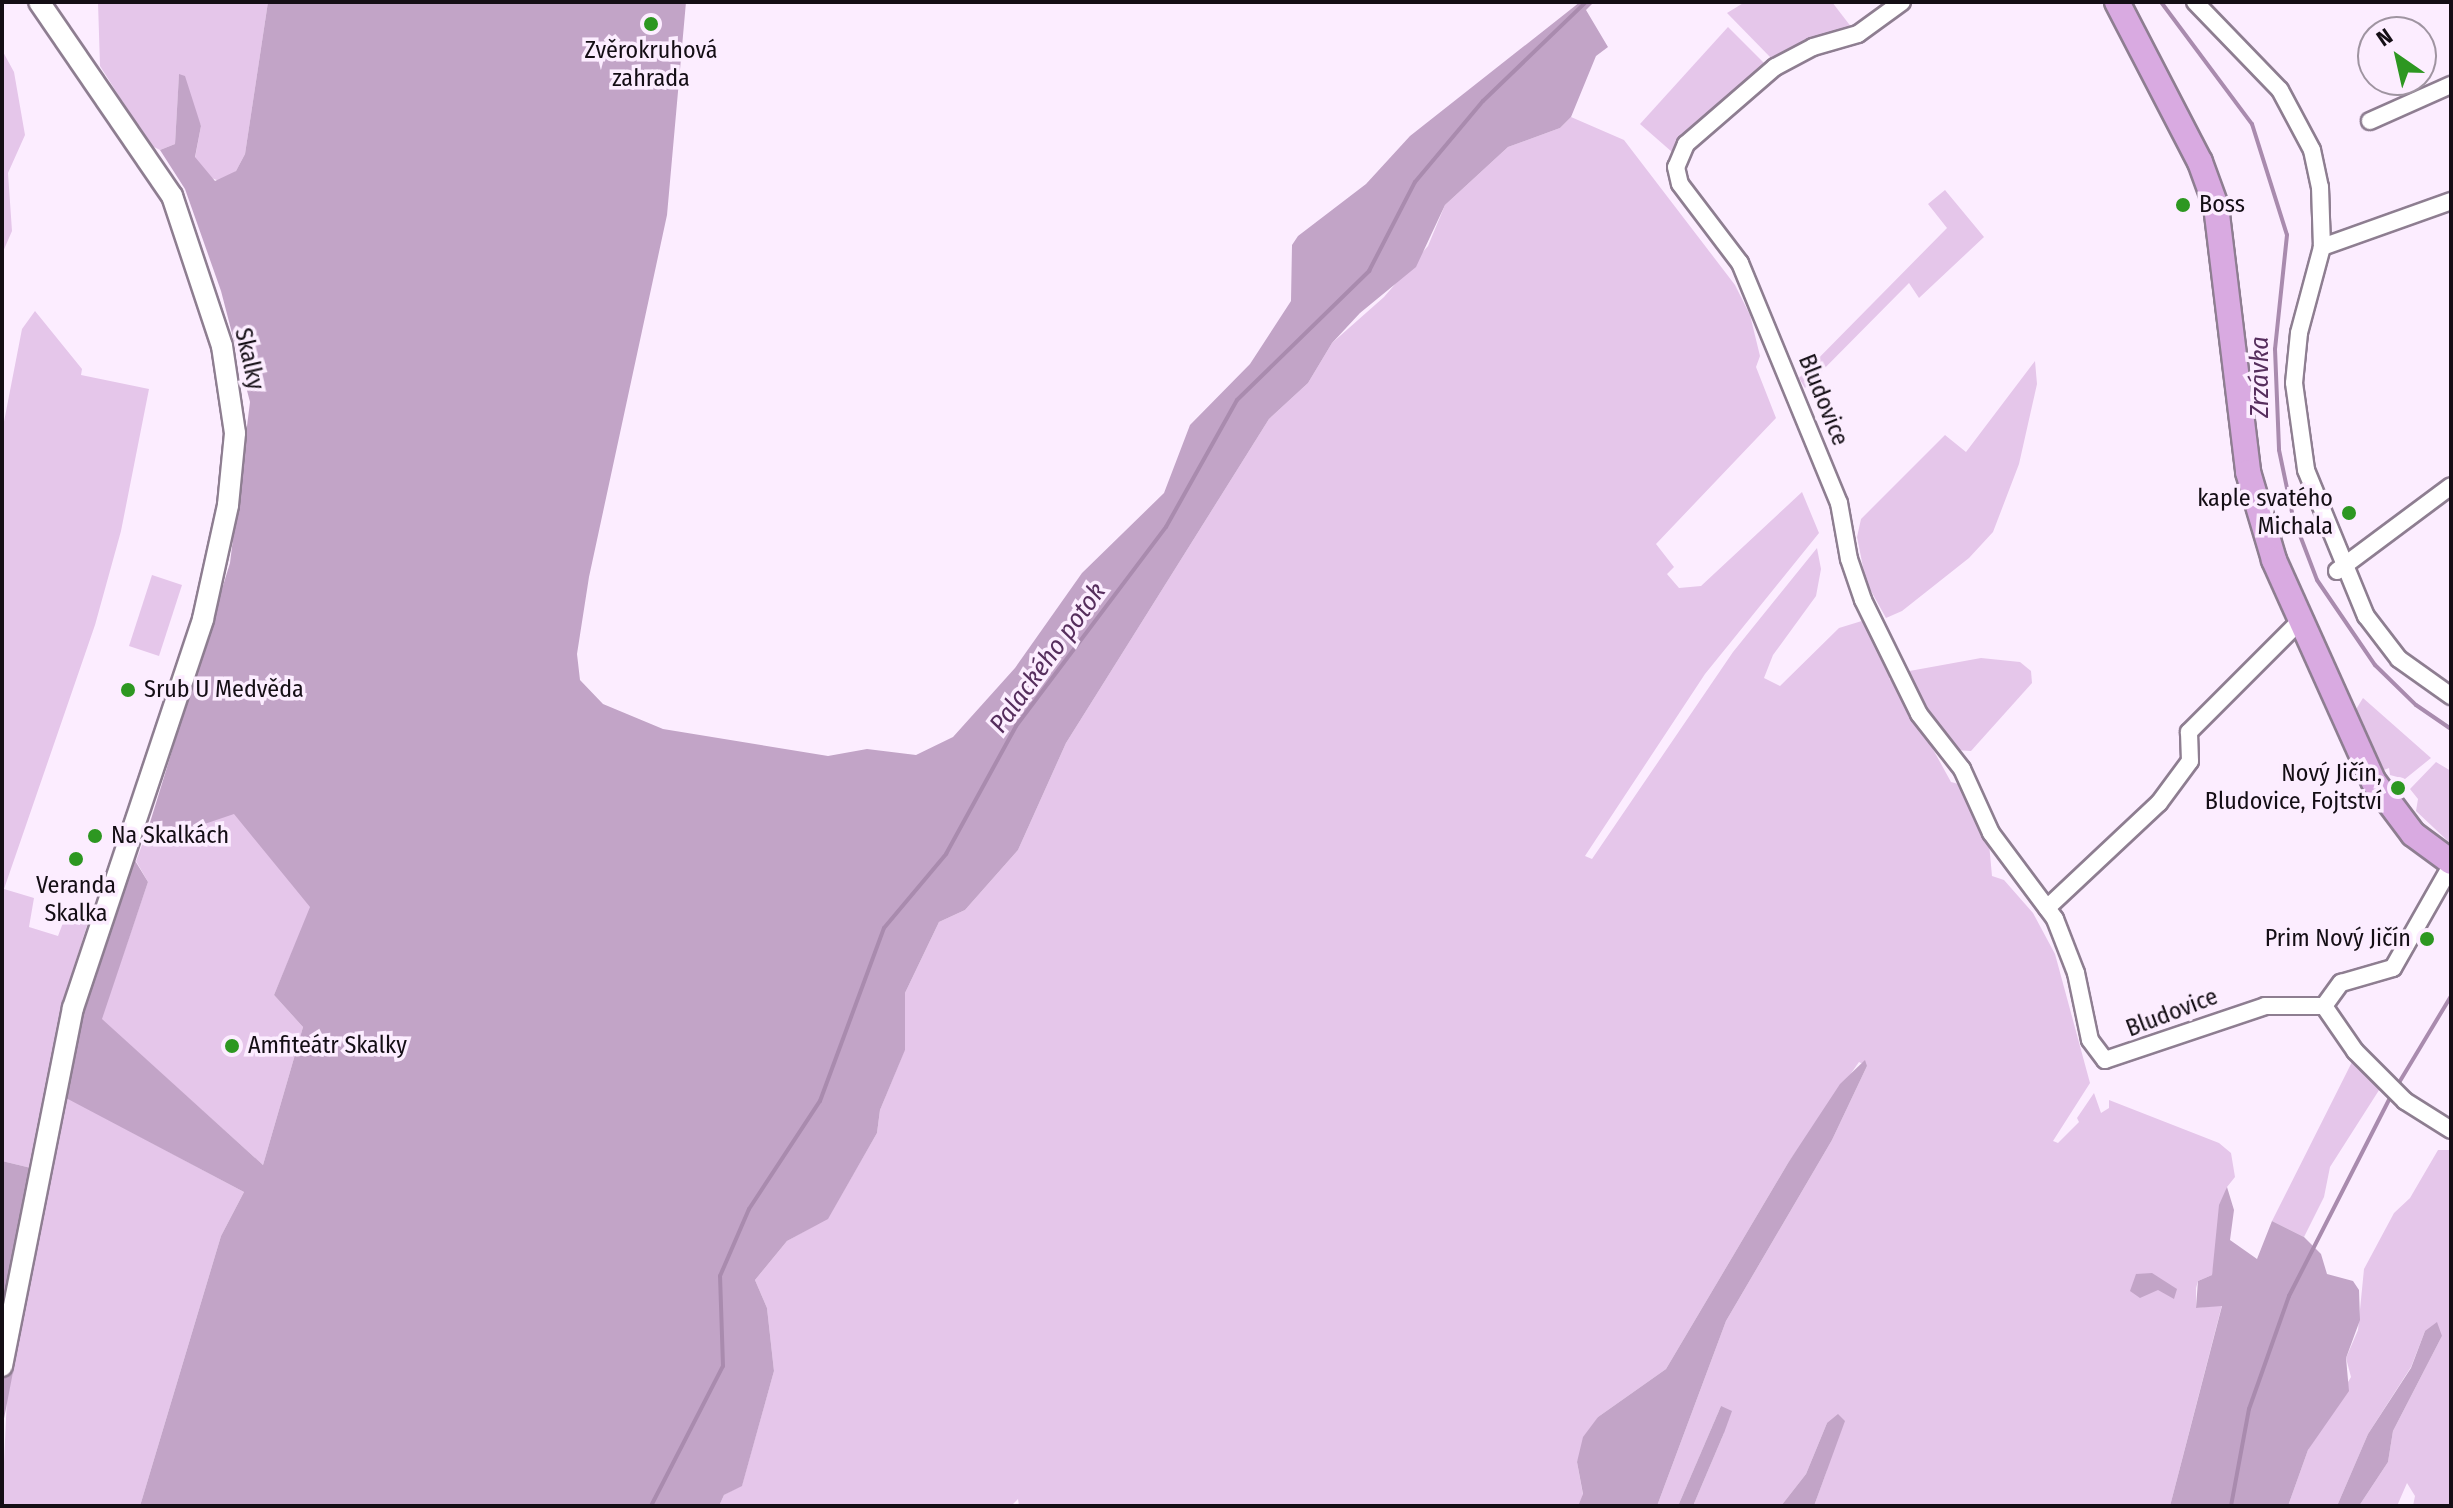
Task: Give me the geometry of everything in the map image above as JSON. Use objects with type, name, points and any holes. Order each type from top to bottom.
[{"type":"main road","points":[[2117,2],[2200,162],[2216,206],[2253,495],[2301,620],[2379,790],[2413,834],[2451,864]]},
{"type":"street","name":"Skalky","points":[[2,1366],[73,1008],[155,765],[217,566],[230,490],[233,399],[222,346],[172,196],[39,2]]},
{"type":"street","name":"Bludovice","points":[[1902,2],[1858,34],[1813,47],[1775,67],[1686,144],[1676,167],[1680,184],[1740,263],[1839,503],[1849,559],[1863,600],[1919,714],[1962,769],[1991,833],[2047,908],[2076,973],[2090,1040],[2105,1060],[2265,1006],[2324,1006]]},
{"type":"street","points":[[2195,2],[2260,66],[2297,115],[2320,187],[2322,247],[2299,333],[2294,383],[2306,470],[2342,568],[2366,616],[2399,659],[2451,696]]},
{"type":"street","points":[[2370,121],[2451,85]]},
{"type":"street","points":[[2322,247],[2451,201]]},
{"type":"street","points":[[2342,568],[2451,486]]},
{"type":"street","points":[[2047,908],[2159,803],[2191,758],[2189,732],[2301,620]]},
{"type":"street","points":[[2451,864],[2393,968],[2341,983],[2324,1006],[2355,1051],[2405,1101],[2451,1130]]},
{"type":"shaded area","points":[[98,2],[268,2],[245,154],[236,171],[222,182],[209,177],[195,158],[201,126],[179,75],[175,144],[160,150],[150,145],[100,66]]},
{"type":"shaded area","points":[[268,2],[686,2],[667,215],[589,577],[577,654],[580,680],[603,704],[663,729],[828,756],[867,749],[916,755],[953,737],[1015,668],[1082,573],[1164,493],[1190,425],[1250,364],[1291,301],[1292,245],[1298,236],[1366,184],[1410,136],[1580,2],[1594,2],[1586,10],[1608,47],[1596,56],[1571,117],[1560,128],[1508,147],[1445,205],[1416,267],[1360,313],[1332,343],[1308,383],[1269,419],[1066,743],[1018,850],[965,910],[939,922],[905,993],[905,1050],[880,1110],[877,1133],[828,1219],[787,1241],[755,1280],[767,1308],[774,1371],[742,1486],[724,1495],[719,1506],[140,1506],[221,1236],[244,1192],[66,1098],[2,1429],[2,1161],[31,1168],[73,1008],[128,849],[148,882],[102,1019],[263,1165],[303,1027],[274,995],[310,907],[234,814],[169,836],[148,829],[230,563],[250,402],[221,291],[185,189],[160,150],[175,144],[179,74],[185,76],[201,126],[195,157],[215,181],[236,171],[245,154]]},
{"type":"shaded area","points":[[1745,2],[1832,2],[1852,28],[1772,59],[1727,13]]},
{"type":"shaded area","points":[[1728,27],[1767,66],[1672,152],[1640,124]]},
{"type":"shaded area","points":[[2,50],[14,72],[25,135],[8,173],[12,231],[2,254]]},
{"type":"shaded area","points":[[1571,117],[1624,140],[1735,285],[1750,315],[1760,356],[1756,367],[1776,418],[1656,544],[1674,567],[1667,574],[1679,588],[1701,586],[1802,492],[1819,533],[1705,674],[1585,856],[1592,859],[1733,652],[1817,548],[1821,569],[1816,596],[1773,655],[1764,678],[1780,686],[1839,628],[1865,620],[1893,673],[1889,679],[1896,682],[1951,782],[1966,786],[1989,843],[1992,876],[2004,880],[2033,913],[2055,954],[2090,1083],[2053,1141],[2058,1143],[2079,1122],[2077,1118],[2094,1093],[2101,1113],[2109,1108],[2109,1100],[2219,1143],[2231,1153],[2235,1177],[2227,1187],[2212,1275],[2198,1281],[2196,1288],[2196,1308],[2222,1305],[2170,1506],[1814,1506],[1827,1470],[1827,1423],[1806,1474],[1781,1506],[1693,1506],[1724,1433],[1721,1406],[1678,1506],[1657,1506],[1726,1321],[1832,1140],[1867,1066],[1859,1062],[1788,1163],[1666,1369],[1598,1417],[1577,1462],[1583,1495],[1578,1506],[1019,1506],[1018,1499],[1011,1506],[719,1506],[724,1495],[742,1485],[774,1371],[767,1308],[755,1280],[787,1241],[828,1218],[877,1133],[880,1110],[905,1049],[905,993],[939,922],[965,910],[1018,850],[1066,743],[1269,419],[1308,383],[1332,343],[1384,297],[1428,246],[1445,205],[1508,147],[1560,128]]},
{"type":"shaded area","points":[[1945,190],[1984,237],[1919,298],[1909,283],[1805,388],[1799,378],[1947,228],[1928,204]]},
{"type":"shaded area","points":[[35,311],[82,369],[81,375],[149,389],[121,531],[95,625],[4,889],[34,898],[29,927],[58,936],[69,907],[91,913],[62,1004],[31,1168],[2,1161],[2,432],[22,329]]},
{"type":"shaded area","points":[[2035,361],[2037,384],[2019,464],[1993,532],[1969,558],[1902,611],[1886,618],[1866,582],[1857,537],[1861,519],[1945,435],[1966,452]]},
{"type":"shaded area","points":[[152,575],[182,585],[159,656],[129,646]]},
{"type":"shaded area","points":[[1981,658],[2020,662],[2031,671],[2032,683],[1971,751],[1956,750],[1904,672]]},
{"type":"shaded area","points":[[2363,698],[2431,758],[2405,779],[2390,775],[2389,768],[2384,770],[2368,742],[2355,711]]},
{"type":"shaded area","points":[[2436,762],[2451,771],[2451,844],[2416,811],[2418,799],[2410,789]]},
{"type":"shaded area","points":[[234,813],[311,907],[274,995],[303,1027],[263,1165],[101,1019],[148,882],[136,861],[148,829],[169,836]]},
{"type":"shaded area","points":[[2354,1058],[2381,1087],[2330,1167],[2324,1197],[2304,1237],[2272,1221]]},
{"type":"shaded area","points":[[1865,1060],[1867,1066],[1832,1140],[1726,1321],[1657,1506],[1578,1506],[1583,1494],[1577,1462],[1583,1437],[1598,1417],[1666,1369],[1788,1163],[1840,1084]]},
{"type":"shaded area","points":[[66,1097],[244,1192],[221,1236],[140,1506],[2,1506],[7,1397]]},
{"type":"shaded area","points":[[2438,1150],[2451,1150],[2451,1506],[2413,1506],[2415,1496],[2407,1483],[2397,1506],[2359,1506],[2388,1462],[2393,1431],[2442,1336],[2425,1331],[2411,1367],[2368,1434],[2337,1506],[2288,1506],[2308,1450],[2351,1377],[2346,1358],[2358,1330],[2364,1269],[2394,1213],[2410,1198]]},
{"type":"shaded area","points":[[2227,1187],[2234,1210],[2230,1240],[2257,1259],[2272,1221],[2304,1237],[2321,1254],[2327,1274],[2353,1281],[2359,1290],[2360,1320],[2346,1358],[2349,1391],[2308,1450],[2288,1506],[2170,1506],[2222,1306],[2196,1308],[2198,1281],[2212,1275],[2219,1205]]},
{"type":"shaded area","points":[[2152,1273],[2177,1289],[2174,1299],[2158,1290],[2140,1298],[2130,1291],[2136,1274]]},
{"type":"shaded area","points":[[2437,1322],[2442,1336],[2393,1431],[2388,1462],[2359,1506],[2337,1506],[2368,1434],[2411,1368],[2425,1331]]},
{"type":"shaded area","points":[[1721,1406],[1732,1411],[1693,1506],[1678,1506]]},
{"type":"shaded area","points":[[1838,1414],[1845,1421],[1814,1506],[1781,1506],[1806,1474],[1827,1423]]},
{"type":"waterway","name":"Palackého potok","points":[[651,1506],[723,1366],[720,1276],[749,1209],[820,1101],[884,928],[946,854],[1016,726],[1166,527],[1237,400],[1369,271],[1415,182],[1483,101],[1586,2]]},
{"type":"waterway","name":"Zrzávka","points":[[2161,2],[2252,124],[2287,235],[2275,349],[2279,450],[2293,517],[2317,580],[2375,665],[2416,705],[2451,729]]},
{"type":"waterway","points":[[2397,1086],[2451,996]]},
{"type":"waterway","points":[[2231,1506],[2249,1409],[2289,1296],[2392,1094]]},
{"type":"place","name":"Zvěrokruhová zahrada","points":[[651,24]]},
{"type":"place","name":"Boss","points":[[2183,205]]},
{"type":"place","name":"kaple svatého Michala","points":[[2349,513]]},
{"type":"place","name":"Srub U Medvěda","points":[[128,690]]},
{"type":"place","name":"Nový Jičín, Bludovice, Fojtství","points":[[2398,788]]},
{"type":"place","name":"Na Skalkách","points":[[95,836]]},
{"type":"place","name":"Veranda Skalka","points":[[76,859]]},
{"type":"place","name":"Prim Nový Jičín","points":[[2427,939]]},
{"type":"place","name":"Amfiteátr Skalky","points":[[232,1046]]}]
